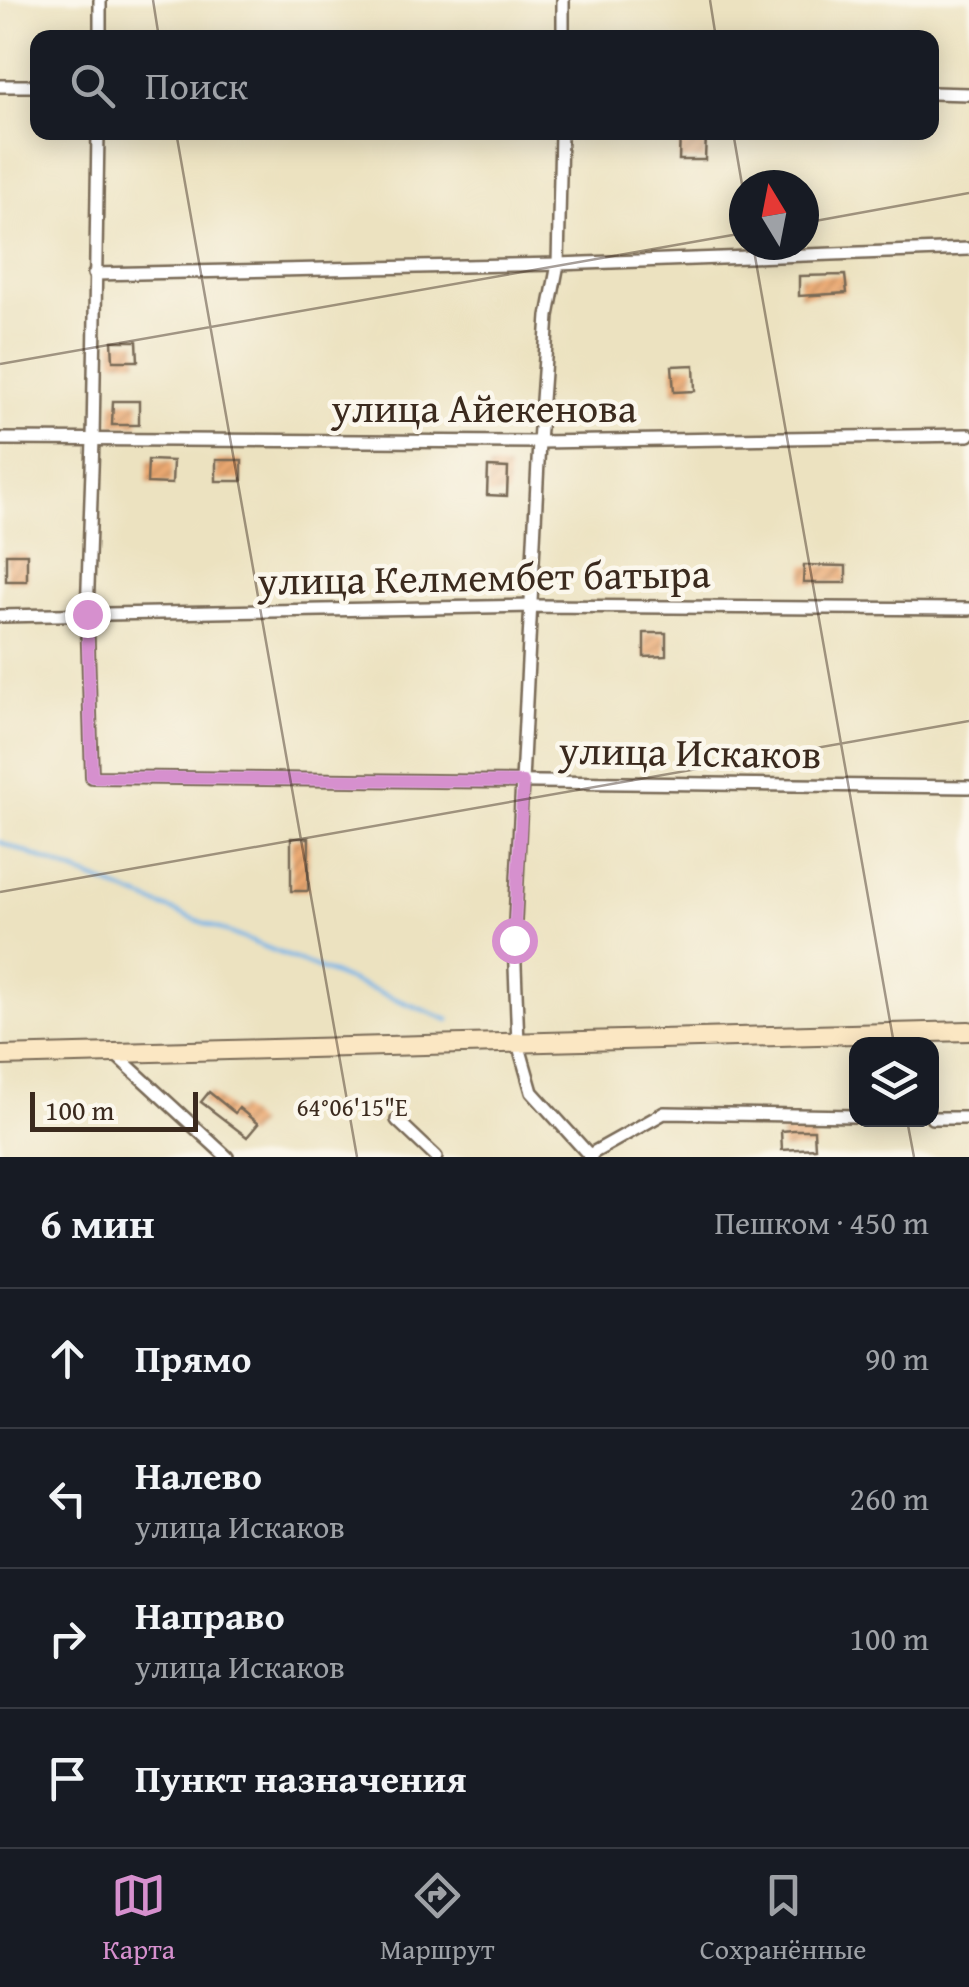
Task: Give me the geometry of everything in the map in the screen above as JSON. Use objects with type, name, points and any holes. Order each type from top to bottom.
[{"type":"main road","points":[[0,1056],[969,1031]]},
{"type":"street","points":[[100,0],[100,30]]},
{"type":"street","points":[[563,0],[563,30]]},
{"type":"street","points":[[0,86],[30,86]]},
{"type":"street","points":[[939,93],[969,94]]},
{"type":"street","points":[[87,614],[94,440],[98,140]]},
{"type":"street","points":[[561,140],[558,264],[548,316],[539,442],[514,940],[518,1043],[532,1092],[591,1156],[664,1114],[849,1116]]},
{"type":"street","points":[[94,274],[969,250]]},
{"type":"street","name":"улица Айекенова","points":[[0,440],[539,442],[969,435]]},
{"type":"street","name":"улица Келмембет батыра","points":[[0,616],[533,606],[969,608]]},
{"type":"street","name":"улица Искаков","points":[[87,614],[92,777],[969,788]]},
{"type":"street","points":[[115,1054],[226,1157]]},
{"type":"street","points":[[939,1118],[969,1118]]},
{"type":"street","points":[[397,1120],[436,1157]]},
{"type":"building","points":[[680,140],[706,140],[705,160],[679,160]]},
{"type":"building","points":[[845,275],[847,293],[799,296],[799,276]]},
{"type":"building","points":[[112,341],[137,341],[138,361],[113,361]]},
{"type":"building","points":[[694,365],[695,391],[674,392],[672,366]]},
{"type":"building","points":[[113,401],[139,401],[139,425],[112,425]]},
{"type":"building","points":[[148,460],[173,461],[172,484],[147,483]]},
{"type":"building","points":[[216,460],[242,460],[242,481],[216,481]]},
{"type":"building","points":[[488,467],[508,468],[507,496],[487,495]]},
{"type":"building","points":[[6,554],[27,554],[27,581],[6,581]]},
{"type":"building","points":[[804,565],[846,566],[846,583],[803,583]]},
{"type":"building","points":[[644,633],[666,633],[666,656],[644,657]]},
{"type":"building","points":[[291,838],[309,838],[308,891],[291,891]]},
{"type":"building","points":[[209,1092],[235,1113],[239,1108],[258,1124],[247,1137],[201,1102]]},
{"type":"building","points":[[814,1130],[815,1148],[782,1150],[781,1131]]},
{"type":"waterway","points":[[0,842],[449,1020]]},
{"type":"route","points":[[87,614],[92,777],[523,782],[514,940]]}]
